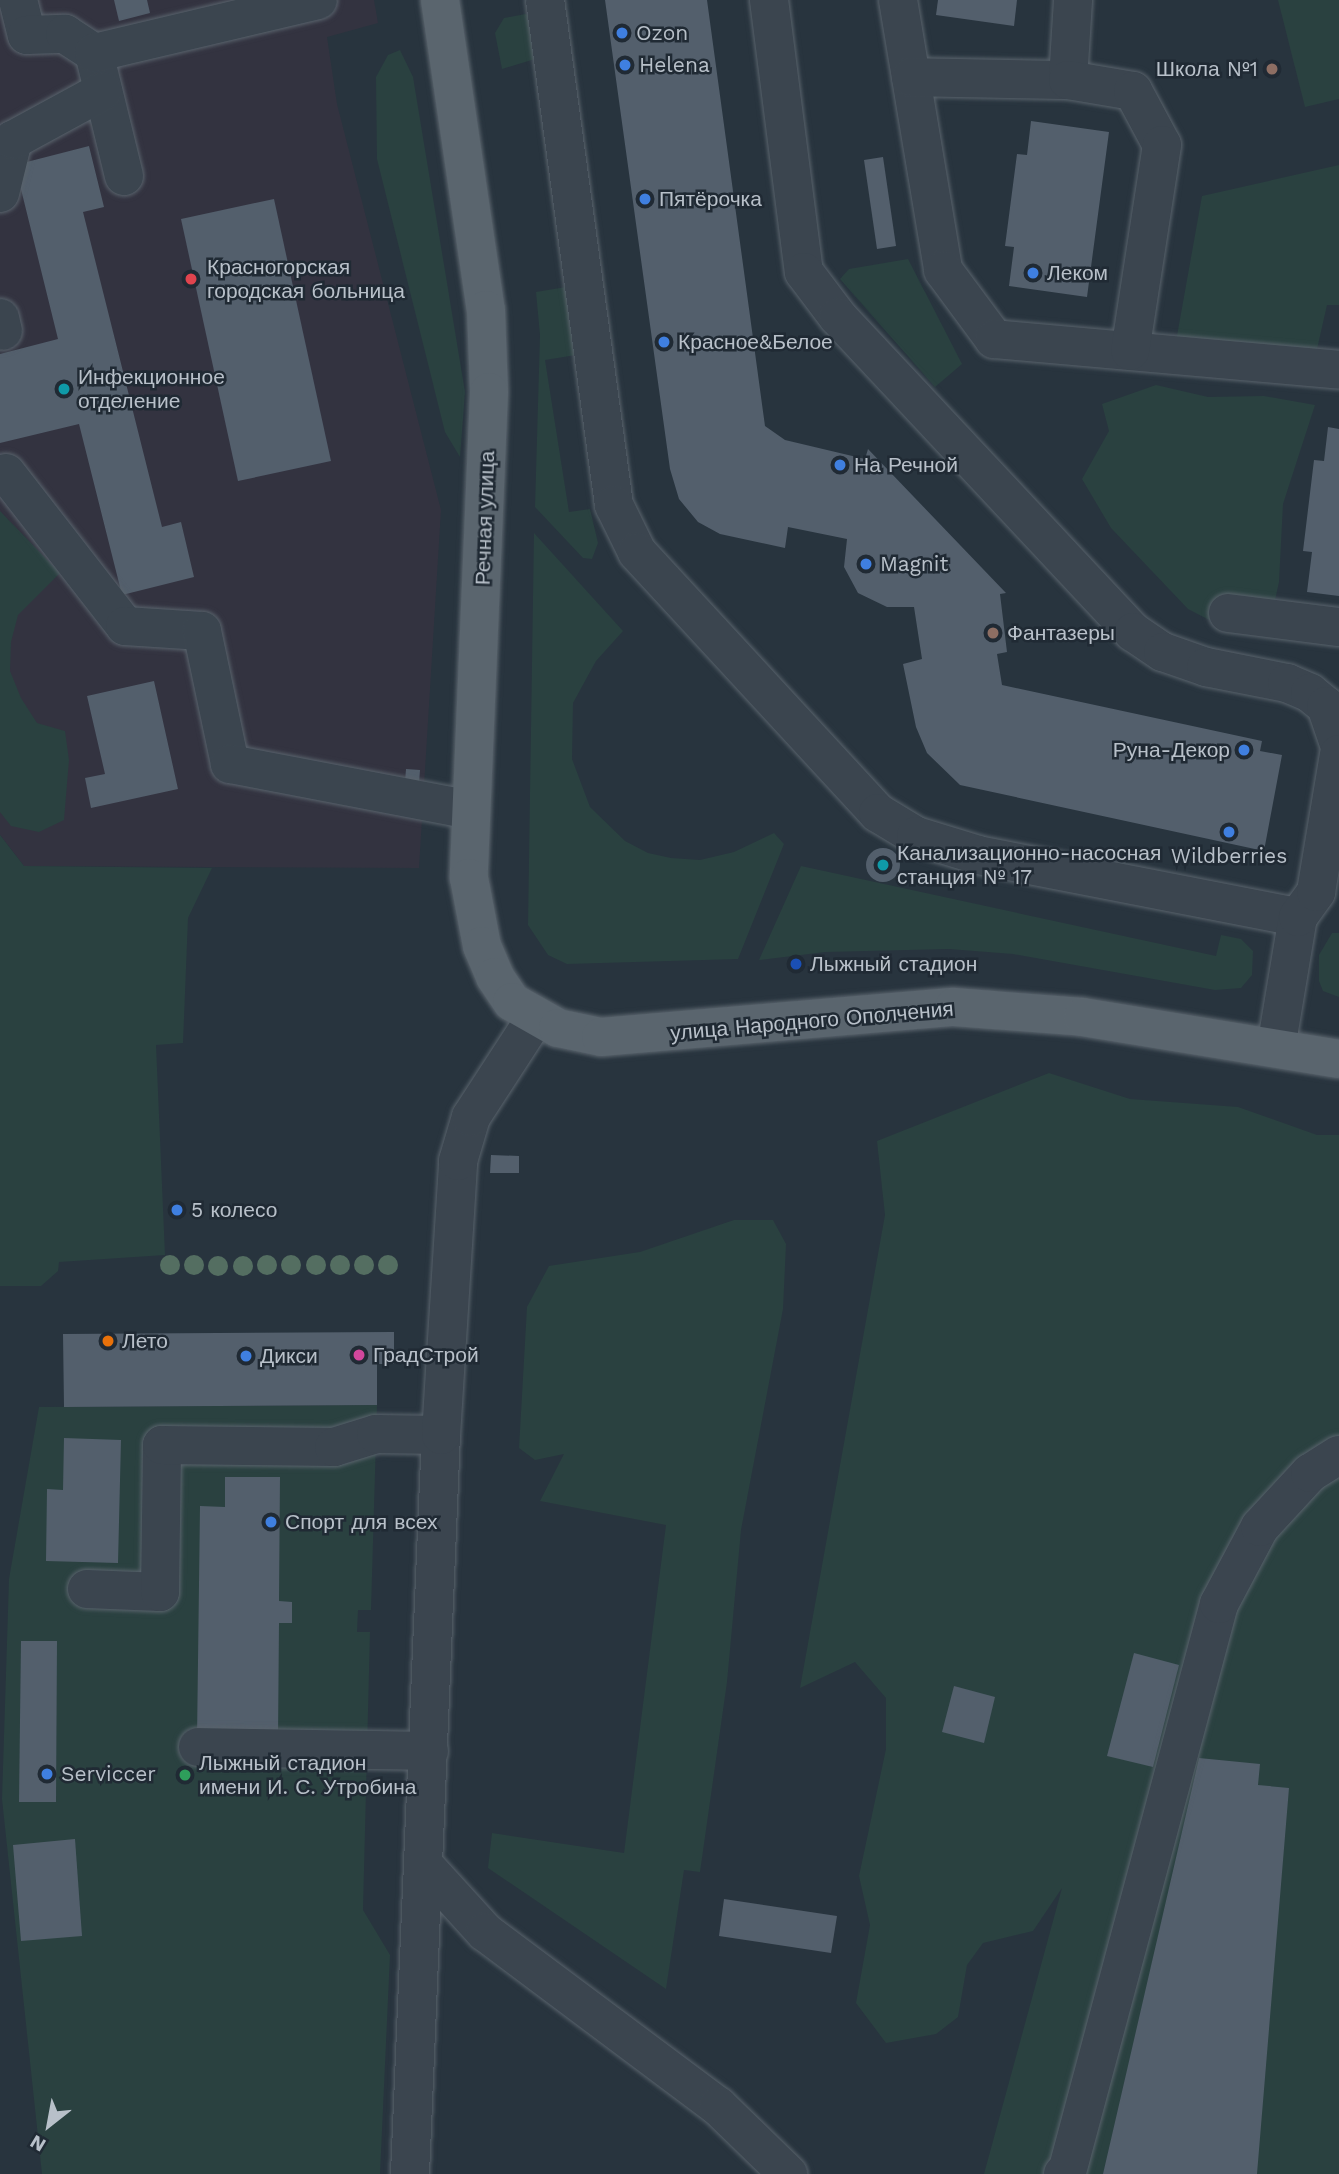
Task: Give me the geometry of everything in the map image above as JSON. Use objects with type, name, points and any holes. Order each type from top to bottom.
[{"type":"main road","name":"Речная улица","points":[[440,0],[486,310],[489,392],[469,878],[482,946],[495,977],[512,1002],[536,1017]]},
{"type":"main road","name":"улица Народного Ополчения","points":[[536,1017],[584,1035],[621,1038],[954,1007],[1083,1017],[1339,1059]]},
{"type":"lane","points":[[94,53],[318,0]]},
{"type":"lane","points":[[545,0],[614,505],[637,552],[878,813],[916,836],[978,855],[1318,901]]},
{"type":"lane","points":[[769,0],[804,272],[838,317],[1133,632],[1163,652],[1206,667],[1287,684],[1310,693],[1326,705],[1339,744]]},
{"type":"lane","points":[[898,0],[943,270],[994,339],[1339,370]]},
{"type":"lane","points":[[1068,80],[1073,0]]},
{"type":"lane","points":[[15,25],[65,34],[94,53],[124,176]]},
{"type":"lane","points":[[911,77],[1068,80],[1133,91],[1161,145],[1129,351]]},
{"type":"lane","points":[[0,192],[13,140],[103,91]]},
{"type":"lane","points":[[6,473],[125,626],[202,631],[230,764],[471,810]]},
{"type":"lane","points":[[1228,613],[1339,627]]},
{"type":"lane","points":[[1276,1048],[1318,901],[1339,754]]},
{"type":"lane","points":[[410,2174],[441,1435],[458,1161],[471,1117],[536,1017]]},
{"type":"lane","points":[[87,1589],[160,1592],[162,1445],[334,1447],[376,1434],[441,1435]]},
{"type":"lane","points":[[1063,2174],[1219,1604],[1261,1527],[1310,1473],[1339,1455]]},
{"type":"lane","points":[[198,1747],[429,1751]]},
{"type":"lane","points":[[424,1865],[485,1932],[718,2106],[788,2174]]},
{"type":"shaded area","name":"Красногорская городская больница","points":[[0,0],[374,0],[378,23],[327,37],[337,104],[441,510],[419,868],[24,866],[0,835]]},
{"type":"green space","points":[[1278,0],[1339,0],[1339,99],[1305,107]]},
{"type":"green space","points":[[526,14],[532,19],[535,59],[502,69],[495,33],[504,18]]},
{"type":"green space","points":[[400,50],[413,77],[465,392],[460,457],[445,432],[377,159],[376,77],[388,55]]},
{"type":"green space","points":[[1339,165],[1339,305],[1327,305],[1315,358],[1175,347],[1202,196]]},
{"type":"green space","points":[[908,259],[962,364],[935,387],[840,279],[849,269]]},
{"type":"green space","points":[[566,287],[576,355],[545,360],[569,512],[590,509],[598,543],[592,559],[583,558],[535,507],[540,335],[536,292]]},
{"type":"green space","points":[[1156,385],[1208,397],[1264,396],[1315,405],[1283,504],[1279,582],[1267,636],[1215,623],[1188,609],[1111,528],[1082,479],[1109,431],[1102,404]]},
{"type":"green space","points":[[0,511],[60,573],[18,615],[11,642],[10,671],[21,698],[37,723],[65,731],[69,760],[64,820],[39,832],[11,826],[0,812]]},
{"type":"green space","points":[[534,533],[623,631],[596,661],[573,703],[572,759],[590,807],[625,841],[648,853],[671,858],[700,860],[734,852],[774,833],[784,844],[738,959],[567,964],[548,955],[528,925]]},
{"type":"green space","points":[[0,835],[24,866],[212,868],[188,918],[183,1043],[156,1045],[165,1255],[59,1262],[58,1271],[41,1286],[0,1286]]},
{"type":"green space","points":[[801,866],[1216,956],[1221,935],[1241,939],[1253,951],[1252,975],[1241,988],[1215,990],[1013,954],[949,949],[825,952],[759,960]]},
{"type":"green space","points":[[1332,933],[1339,933],[1339,997],[1323,991],[1319,981],[1319,955]]},
{"type":"green space","points":[[1049,1073],[1130,1099],[1238,1107],[1317,1135],[1339,1135],[1339,2174],[984,2174],[1062,1888],[1033,1931],[983,1943],[967,1965],[958,2017],[936,2034],[886,2043],[856,2003],[870,1925],[859,1876],[886,1749],[886,1698],[855,1662],[800,1688],[885,1215],[877,1141]]},
{"type":"green space","points":[[734,1220],[773,1220],[786,1244],[783,1309],[741,1530],[727,1682],[700,1872],[684,1870],[666,1989],[488,1868],[492,1833],[624,1853],[666,1525],[540,1501],[564,1454],[535,1460],[519,1448],[527,1307],[549,1266],[640,1252]]},
{"type":"green space","name":"Лыжный стадион имени И. С. Утробина","points":[[377,1405],[371,1610],[358,1610],[357,1632],[370,1632],[363,1910],[390,1955],[380,2174],[42,2174],[2,1799],[9,1579],[39,1407]]},
{"type":"building","points":[[114,0],[147,0],[150,13],[119,21]]},
{"type":"building","points":[[605,0],[707,0],[765,426],[785,440],[865,459],[868,449],[1006,593],[1000,594],[1007,652],[997,654],[1002,685],[1262,741],[1260,751],[1282,755],[1264,851],[960,785],[927,753],[916,727],[903,664],[922,659],[914,607],[887,607],[858,593],[844,567],[847,539],[788,527],[785,548],[720,534],[698,522],[679,499],[670,469]]},
{"type":"building","points":[[938,0],[1017,0],[1014,26],[936,15]]},
{"type":"building","points":[[1031,121],[1109,132],[1087,297],[1009,286],[1014,247],[1005,246],[1017,154],[1027,155]]},
{"type":"building","name":"Инфекционное отделение","points":[[89,146],[104,207],[83,212],[162,527],[181,522],[194,577],[122,595],[79,424],[0,443],[0,354],[58,339],[15,165]]},
{"type":"building","points":[[883,157],[896,246],[877,249],[864,160]]},
{"type":"building","points":[[274,199],[331,461],[238,481],[181,219]]},
{"type":"building","points":[[1328,427],[1339,429],[1339,596],[1307,592],[1312,552],[1303,551],[1314,460],[1324,461]]},
{"type":"building","points":[[154,681],[178,789],[91,808],[85,778],[105,774],[87,696]]},
{"type":"building","points":[[406,769],[420,770],[419,783],[405,782]]},
{"type":"building","name":"Канализационно-насосная станция № 17","points":[[883,848],[895,853],[900,865],[895,877],[883,882],[871,877],[866,865],[871,853]]},
{"type":"building","points":[[491,1155],[519,1156],[519,1173],[490,1173]]},
{"type":"building","points":[[394,1332],[394,1364],[377,1364],[377,1405],[64,1407],[63,1334]]},
{"type":"building","points":[[64,1438],[121,1440],[118,1563],[46,1561],[47,1489],[63,1490]]},
{"type":"building","points":[[225,1477],[280,1477],[279,1601],[292,1602],[292,1623],[279,1623],[278,1738],[197,1738],[200,1506],[225,1507]]},
{"type":"building","points":[[21,1641],[57,1641],[56,1802],[19,1802]]},
{"type":"building","points":[[1134,1653],[1179,1665],[1153,1767],[1107,1756]]},
{"type":"building","points":[[954,1686],[995,1697],[984,1743],[942,1732]]},
{"type":"building","points":[[1199,1758],[1260,1764],[1258,1785],[1289,1788],[1257,2174],[1103,2174]]},
{"type":"building","points":[[75,1839],[82,1936],[21,1941],[13,1845]]},
{"type":"building","points":[[724,1899],[837,1916],[831,1953],[719,1936]]},
{"type":"place","name":"Ozon","points":[[622,33]]},
{"type":"place","name":"Helena","points":[[625,65]]},
{"type":"place","name":"Школа №1","points":[[1272,69]]},
{"type":"place","name":"Пятёрочка","points":[[645,199]]},
{"type":"place","name":"Леком","points":[[1033,273]]},
{"type":"place","name":"Красногорская городская больница","points":[[191,279]]},
{"type":"place","name":"Красное&Белое","points":[[664,342]]},
{"type":"place","name":"Инфекционное отделение","points":[[64,389]]},
{"type":"place","name":"На Речной","points":[[840,465]]},
{"type":"place","name":"Magnit","points":[[866,564]]},
{"type":"place","name":"Фантазеры","points":[[993,633]]},
{"type":"place","name":"Руна-Декор","points":[[1244,750]]},
{"type":"place","name":"Wildberries","points":[[1229,832]]},
{"type":"place","name":"Канализационно-насосная станция № 17","points":[[883,865]]},
{"type":"place","name":"Лыжный стадион","points":[[796,964]]},
{"type":"place","name":"5 колесо","points":[[177,1210]]},
{"type":"place","name":"Лето","points":[[108,1341]]},
{"type":"place","name":"ГрадСтрой","points":[[359,1355]]},
{"type":"place","name":"Дикси","points":[[246,1356]]},
{"type":"place","name":"Спорт для всех","points":[[271,1522]]},
{"type":"place","name":"Serviccer","points":[[47,1774]]},
{"type":"place","name":"Лыжный стадион имени И. С. Утробина","points":[[185,1775]]}]
